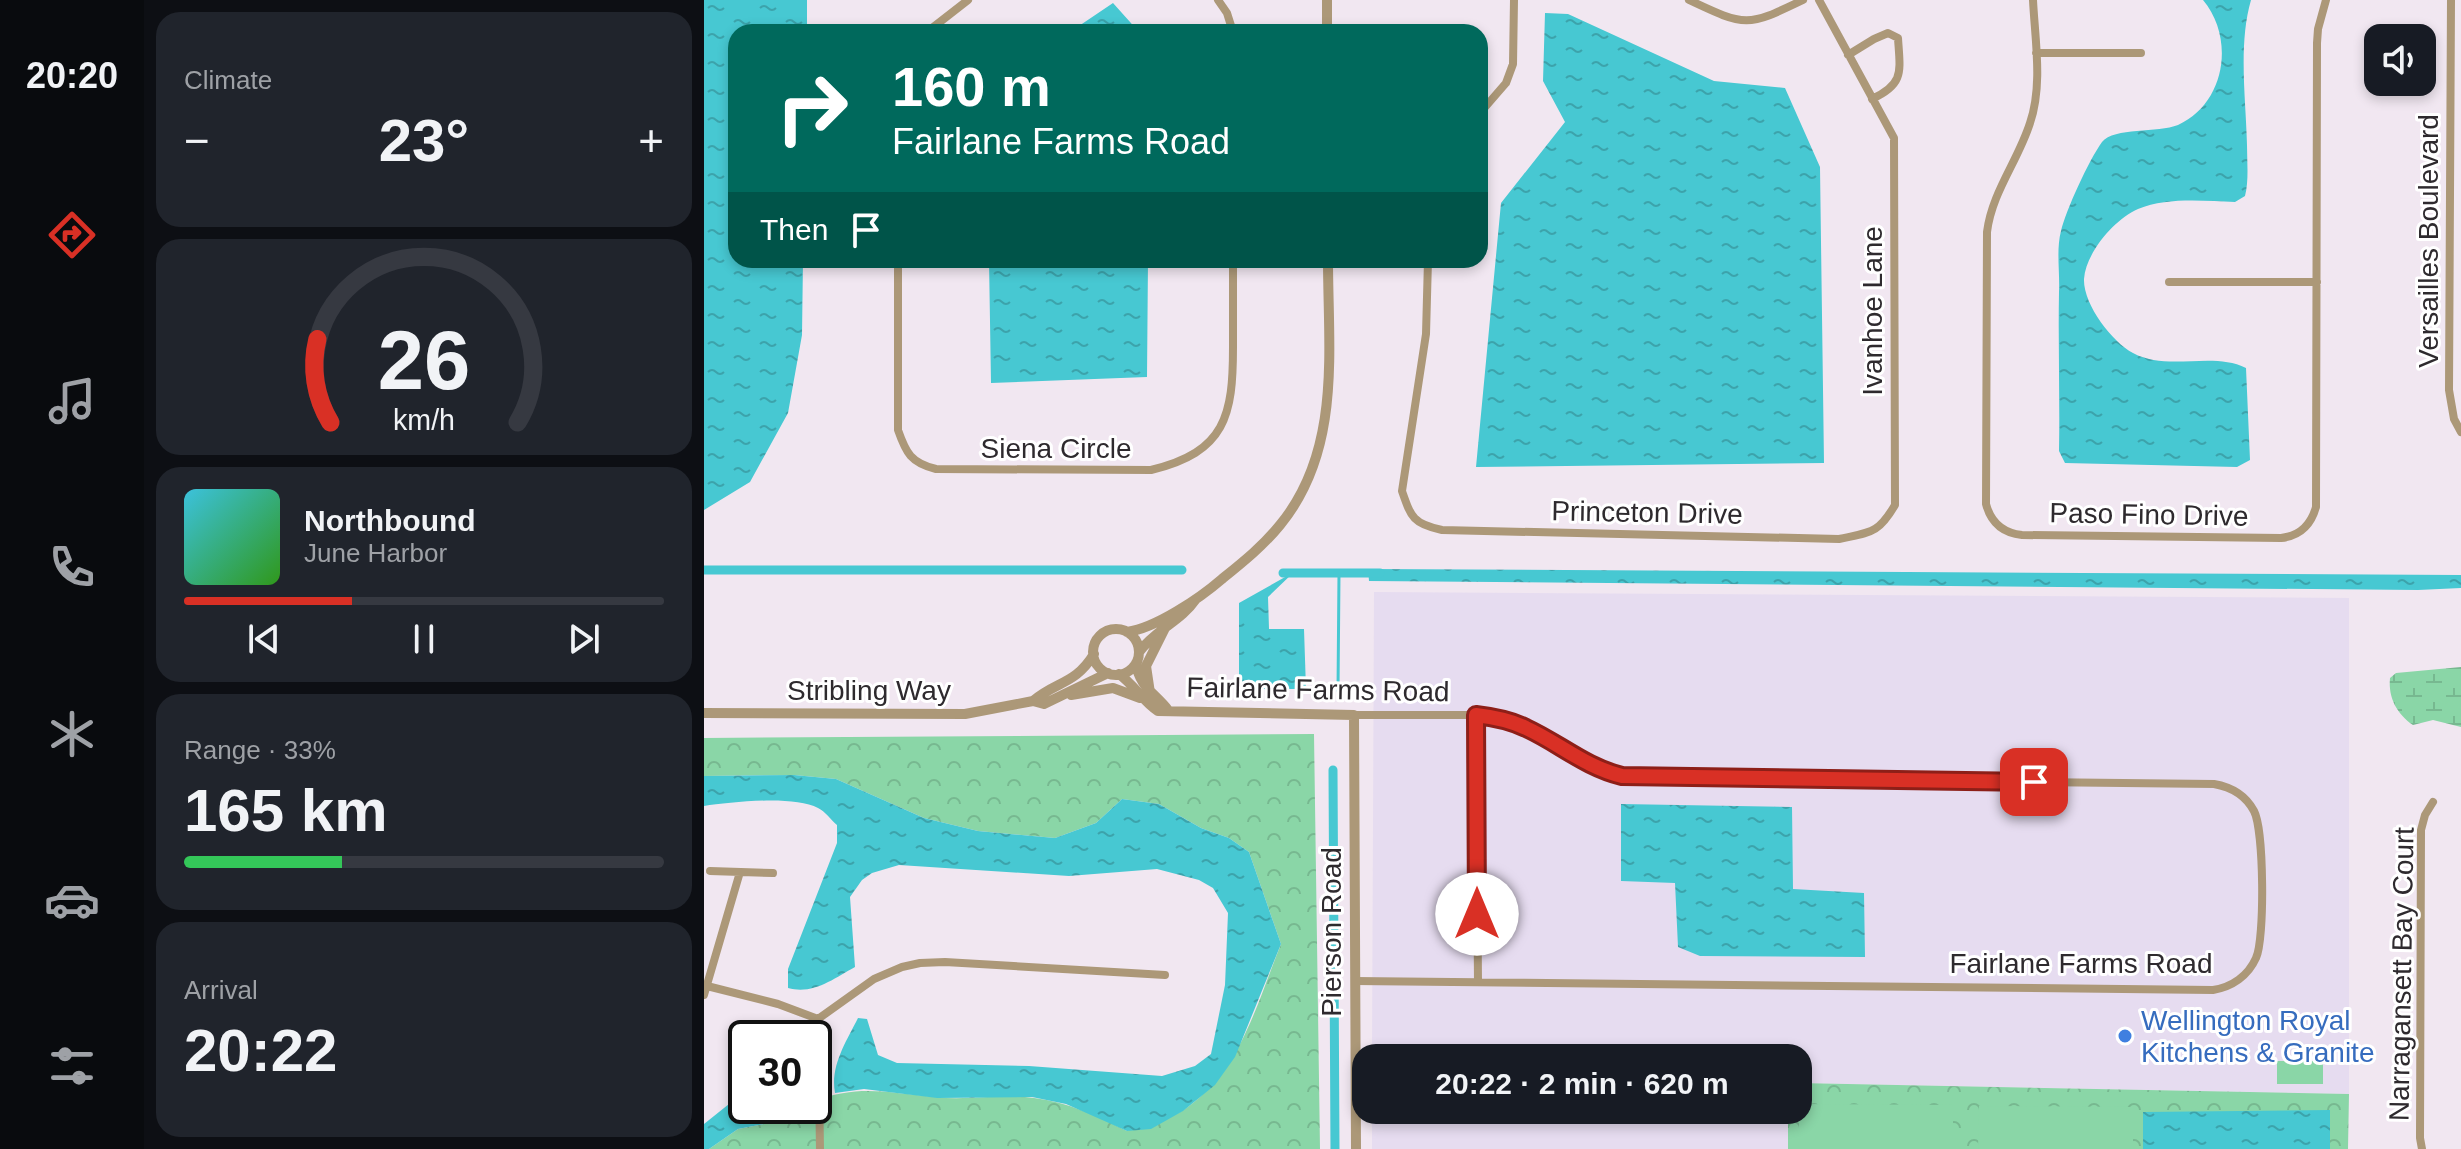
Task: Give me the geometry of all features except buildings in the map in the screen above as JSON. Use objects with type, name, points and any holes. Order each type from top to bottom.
[{"type":"street","points":[[937,24],[968,0]]},
{"type":"street","points":[[1218,0],[1230,24]]},
{"type":"street","points":[[1327,0],[1327,24]]},
{"type":"street","points":[[1488,104],[1506,83],[1513,64],[1514,0]]},
{"type":"street","points":[[1689,0],[1745,22],[1768,17],[1803,0]]},
{"type":"street","name":"Ivanhoe Lane","points":[[1819,0],[1894,138],[1895,505],[1883,525]]},
{"type":"street","name":"Paso Fino Drive","points":[[2033,0],[2037,85],[2033,115],[1993,204],[1987,232],[1986,504],[1991,517],[2010,533],[2022,535],[2251,538],[2287,537],[2304,529],[2312,519],[2317,502],[2317,43],[2326,0]]},
{"type":"street","name":"Versailles Boulevard","points":[[2451,0],[2456,32],[2449,390],[2454,419],[2461,432]]},
{"type":"street","points":[[1848,55],[1888,33],[1898,38],[1898,80],[1890,91],[1872,99]]},
{"type":"street","points":[[2036,53],[2141,53]]},
{"type":"street","name":"Siena Circle","points":[[898,268],[898,430],[905,451],[921,466],[936,469],[1151,470],[1178,464],[1192,456],[1214,437],[1230,407],[1233,268]]},
{"type":"street","points":[[1127,632],[1153,625],[1198,597],[1259,548],[1282,523],[1299,497],[1323,437],[1328,407],[1328,268]]},
{"type":"street","name":"Princeton Drive","points":[[1428,268],[1426,334],[1402,491],[1411,516],[1424,526],[1442,530],[1839,539],[1871,532],[1883,525]]},
{"type":"street","points":[[2450,269],[2461,269]]},
{"type":"street","points":[[2169,282],[2317,282]]},
{"type":"street","points":[[1137,657],[1135,639],[1127,632],[1116,629],[1098,639],[1094,654],[1097,665],[1114,674],[1127,672],[1137,657],[1148,639],[1189,610],[1198,597]]},
{"type":"street","points":[[1050,701],[1105,688],[1147,697],[1148,658],[1168,625]]},
{"type":"street","name":"Stribling Way","points":[[1033,701],[1075,677],[1094,654]]},
{"type":"street","name":"Fairlane Farms Road","points":[[1137,657],[1140,681],[1147,697]]},
{"type":"street","name":"Fairlane Farms Road","points":[[1114,674],[1168,710],[1185,713],[1476,715],[1495,718],[1525,727],[1595,767],[1639,778],[2214,784],[2233,790],[2246,800],[2256,816],[2261,835],[2259,950],[2247,972],[2238,981],[2220,989],[1355,981]]},
{"type":"street","name":"Stribling Way","points":[[704,713],[965,714],[1033,701],[1044,704],[1114,674]]},
{"type":"street","name":"Pierson Road","points":[[1354,715],[1356,1149]]},
{"type":"street","points":[[1476,715],[1478,982]]},
{"type":"street","name":"Narragansett Bay Court","points":[[2422,1149],[2421,830],[2433,802]]},
{"type":"street","points":[[710,871],[773,873]]},
{"type":"street","points":[[740,872],[706,991],[778,1004],[818,1019]]},
{"type":"street","points":[[818,1019],[874,979],[920,963],[1165,975]]},
{"type":"street","points":[[818,1019],[820,1149]]},
{"type":"shaded area","points":[[1374,592],[2349,598],[2349,1094],[1812,1083],[1812,1044],[1372,1044]]},
{"type":"shaded area","points":[[1372,1124],[1788,1124],[1788,1149],[1372,1149]]},
{"type":"green space","points":[[2461,667],[2461,727],[2433,720],[2413,725],[2398,711],[2390,685],[2390,678],[2396,673]]},
{"type":"green space","points":[[1314,734],[1320,1149],[709,1149],[738,1129],[764,1124],[832,1124],[832,1096],[860,1091],[947,1098],[1034,1098],[1070,1106],[1127,1131],[1165,1119],[1185,1109],[1204,1093],[1234,1055],[1255,1012],[1281,944],[1249,852],[1229,838],[1201,828],[1159,804],[1122,799],[1096,823],[1055,838],[978,831],[924,818],[836,779],[794,775],[704,776],[704,738]]},
{"type":"green space","points":[[2277,1061],[2323,1061],[2323,1084],[2277,1084]]},
{"type":"green space","points":[[1812,1083],[2349,1094],[2348,1149],[1788,1149],[1788,1124],[1812,1124]]},
{"type":"green space","points":[[1812,1104],[1953,1105],[1953,1149],[1799,1149],[1799,1124],[1812,1124]]},
{"type":"green space","points":[[1979,1106],[2133,1107],[2133,1149],[1978,1149]]},
{"type":"water","points":[[704,0],[807,0],[807,24],[728,24],[728,268],[803,268],[802,335],[788,413],[750,482],[704,510]]},
{"type":"water","points":[[2203,0],[2251,0],[2244,54],[2248,171],[2245,196],[2235,202],[2161,203],[2129,214],[2111,228],[2090,258],[2084,279],[2085,289],[2100,321],[2116,340],[2133,353],[2161,361],[2219,361],[2246,368],[2250,460],[2237,467],[2065,463],[2059,451],[2058,253],[2064,222],[2102,142],[2116,134],[2178,125],[2207,102],[2215,86],[2222,50],[2213,15]]},
{"type":"water","points":[[1113,3],[1132,24],[1082,24]]},
{"type":"water","points":[[1545,13],[1568,14],[1714,81],[1785,88],[1820,167],[1824,463],[1476,467],[1501,203],[1565,122],[1543,81]]},
{"type":"water","points":[[989,268],[1148,268],[1147,377],[991,383]]},
{"type":"water","points":[[1368,569],[2461,575],[2461,588],[1369,581]]},
{"type":"water","points":[[1294,572],[1268,597],[1269,629],[1304,629],[1306,689],[1239,689],[1239,603]]},
{"type":"water","points":[[794,775],[836,779],[924,818],[978,831],[1055,838],[1096,823],[1122,799],[1159,804],[1201,828],[1229,838],[1249,852],[1281,944],[1235,1057],[1215,1085],[1183,1111],[1151,1129],[1127,1131],[1066,1104],[1032,1097],[937,1098],[864,1089],[835,1093],[837,1064],[858,1018],[867,1019],[878,1055],[897,1063],[1029,1066],[1162,1076],[1195,1066],[1211,1054],[1225,985],[1228,913],[1213,888],[1199,880],[1157,869],[1069,876],[899,865],[872,873],[862,880],[850,897],[855,967],[814,988],[788,988],[788,969],[837,843],[837,825],[821,809],[794,802],[762,801],[704,806],[704,776]]},
{"type":"water","points":[[1621,804],[1792,807],[1793,889],[1864,893],[1865,957],[1700,956],[1678,947],[1675,883],[1621,881]]},
{"type":"water","points":[[728,1105],[728,1124],[764,1124],[738,1129],[709,1149],[704,1149],[704,1124]]},
{"type":"water","points":[[2330,1110],[2330,1149],[2143,1149],[2143,1112]]},
{"type":"waterway","points":[[704,570],[1182,570]]},
{"type":"waterway","points":[[1283,573],[1380,573]]},
{"type":"waterway","points":[[1338,691],[1339,573]]},
{"type":"waterway","points":[[1333,770],[1335,1149]]},
{"type":"place","name":"Wellington Royal Kitchens & Granite","points":[[2125,1036]]},
{"type":"route","points":[[1477,914],[1476,715],[1525,727],[1584,762],[1622,776],[2034,782]]}]
